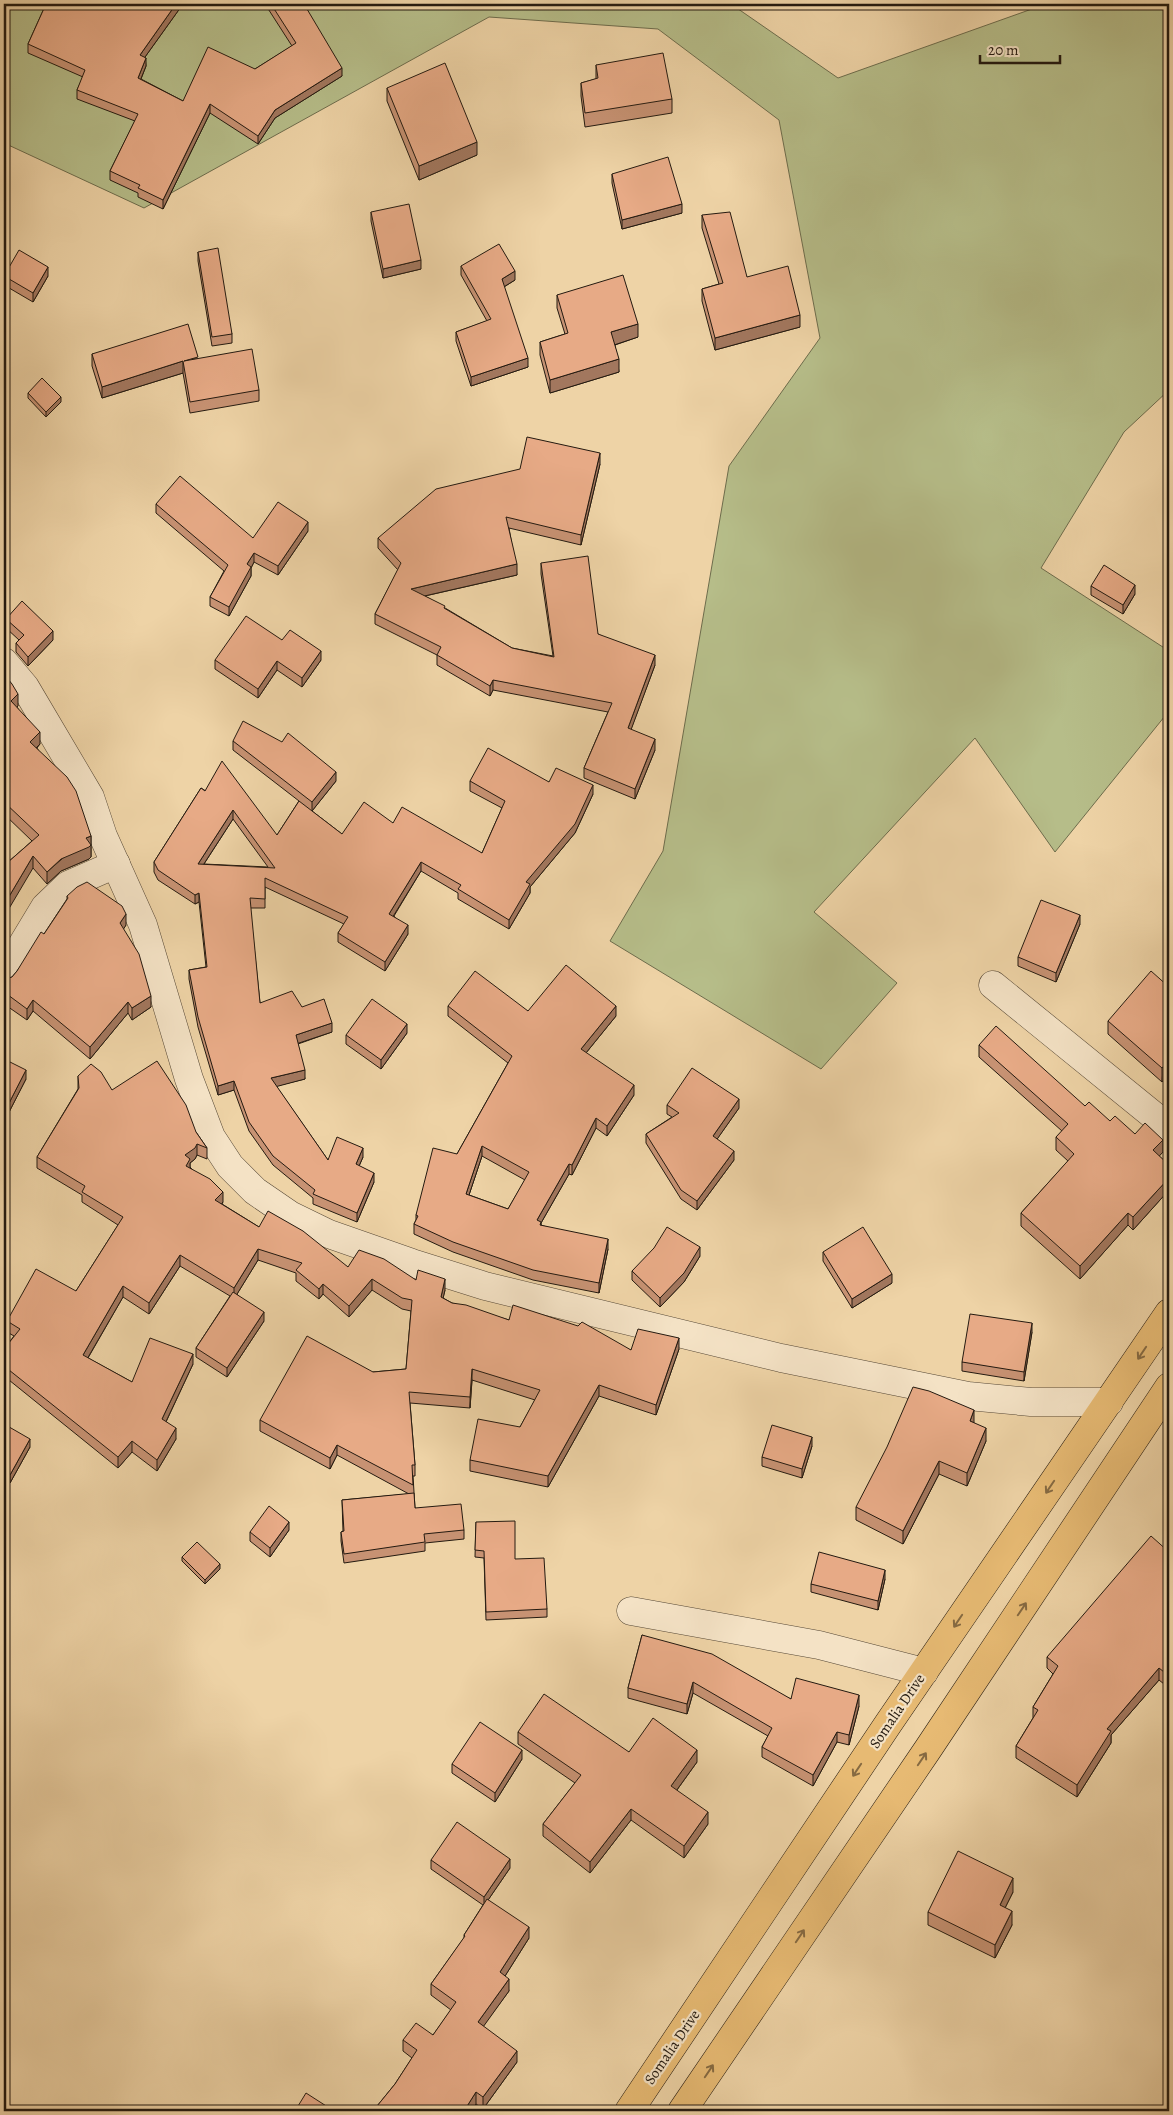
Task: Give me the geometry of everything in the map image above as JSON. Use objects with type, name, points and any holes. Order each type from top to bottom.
[{"type":"main road","name":"Somalia Drive","points":[[628,2111],[1169,1313]]},
{"type":"main road","points":[[691,2107],[1169,1387]]},
{"type":"street","points":[[4,662],[25,687],[90,797],[103,836],[143,926],[189,1078],[211,1137],[230,1166],[255,1190],[290,1215],[329,1234],[485,1286],[781,1358],[968,1396],[1031,1402],[1108,1402]]},
{"type":"street","points":[[4,975],[45,907],[68,885],[116,864]]},
{"type":"street","points":[[993,985],[1169,1128]]},
{"type":"street","points":[[631,1611],[819,1645],[924,1672]]},
{"type":"green space","points":[[4,4],[731,4],[838,78],[1046,4],[1169,4],[1169,390],[1124,432],[1041,568],[1169,651],[1169,711],[1055,852],[975,738],[814,912],[897,983],[821,1069],[610,941],[663,851],[729,466],[820,338],[779,120],[658,29],[489,17],[144,208],[4,143]]},
{"type":"building","points":[[46,4],[176,4],[140,55],[146,58],[138,78],[183,101],[208,47],[255,69],[296,43],[271,4],[304,4],[342,68],[275,110],[258,136],[210,104],[163,200],[138,188],[140,185],[110,171],[138,114],[77,90],[85,70],[28,44]]},
{"type":"building","points":[[663,53],[672,99],[585,113],[581,83],[598,78],[596,65]]},
{"type":"building","points":[[445,63],[477,142],[419,166],[387,88]]},
{"type":"building","points":[[668,157],[682,204],[622,220],[612,174]]},
{"type":"building","points":[[409,204],[421,260],[383,269],[371,212]]},
{"type":"building","points":[[730,212],[747,277],[788,266],[800,315],[715,338],[702,289],[723,283],[702,215]]},
{"type":"building","points":[[499,244],[515,271],[502,279],[528,358],[471,377],[456,332],[491,319],[461,266]]},
{"type":"building","points":[[218,248],[232,334],[212,337],[198,252]]},
{"type":"building","points":[[19,250],[48,267],[33,293],[4,276]]},
{"type":"building","points":[[623,275],[638,324],[611,332],[619,359],[550,380],[540,342],[568,333],[557,295]]},
{"type":"building","points":[[188,324],[198,357],[184,361],[252,349],[259,390],[190,402],[183,361],[102,387],[92,354]]},
{"type":"building","points":[[42,378],[61,397],[46,412],[28,393]]},
{"type":"building","points":[[527,437],[600,453],[581,535],[506,517],[517,564],[411,589],[445,606],[444,608],[512,648],[554,657],[541,563],[588,556],[598,634],[655,655],[628,728],[655,739],[635,789],[584,768],[612,703],[493,680],[490,686],[437,655],[441,647],[375,614],[401,563],[378,538],[436,489],[520,469]]},
{"type":"building","points":[[180,476],[253,538],[278,502],[308,522],[278,566],[254,553],[247,564],[251,567],[229,607],[210,597],[228,565],[156,504]]},
{"type":"building","points":[[1104,565],[1135,585],[1123,605],[1091,586]]},
{"type":"building","points":[[22,601],[53,631],[28,657],[16,643],[24,635],[6,619]]},
{"type":"building","points":[[246,616],[282,640],[290,630],[321,651],[302,678],[277,661],[258,689],[215,660]]},
{"type":"building","points":[[4,674],[18,694],[11,701],[40,732],[30,742],[67,777],[76,791],[91,836],[86,838],[91,845],[61,859],[47,872],[33,856],[4,905],[4,861],[7,863],[39,835],[4,802]]},
{"type":"building","points":[[243,721],[282,742],[288,733],[336,772],[312,802],[233,741]]},
{"type":"building","points":[[488,748],[549,782],[556,768],[593,785],[575,824],[526,882],[530,884],[509,920],[458,889],[461,885],[421,862],[389,914],[408,925],[385,962],[338,933],[348,917],[265,878],[265,899],[250,898],[260,1003],[292,991],[302,1007],[324,999],[332,1023],[296,1035],[305,1070],[271,1078],[328,1160],[337,1137],[363,1148],[356,1164],[374,1173],[357,1213],[313,1194],[315,1190],[273,1156],[249,1122],[234,1081],[218,1086],[198,1017],[189,970],[207,967],[199,893],[195,895],[158,870],[154,862],[201,788],[205,791],[222,761],[277,835],[299,801],[342,834],[364,802],[393,823],[402,807],[482,853],[505,801],[470,781]],"holes":[[[233,810],[275,868],[198,864]]]},
{"type":"building","points":[[1169,762],[1169,775],[1164,773]]},
{"type":"building","points":[[87,882],[122,906],[126,914],[120,923],[139,954],[151,996],[132,1008],[128,1002],[90,1047],[33,1000],[27,1009],[4,992],[5,979],[12,977],[17,971],[41,932],[44,934],[68,898],[67,896],[77,887]]},
{"type":"building","points":[[1041,900],[1080,915],[1056,973],[1018,957]]},
{"type":"building","points":[[566,965],[616,1006],[581,1049],[634,1085],[607,1126],[596,1118],[572,1165],[569,1164],[537,1220],[541,1222],[540,1225],[608,1239],[599,1283],[533,1270],[453,1242],[414,1224],[418,1216],[416,1215],[433,1148],[457,1154],[512,1056],[448,1006],[475,971],[528,1011]],"holes":[[[482,1146],[529,1172],[508,1209],[466,1194]]]},
{"type":"building","points":[[1151,971],[1169,987],[1169,1060],[1162,1068],[1108,1021]]},
{"type":"building","points":[[372,999],[407,1024],[381,1060],[346,1035]]},
{"type":"building","points":[[996,1026],[1085,1106],[1089,1102],[1110,1121],[1115,1116],[1135,1134],[1145,1123],[1163,1140],[1153,1150],[1169,1165],[1169,1178],[1133,1217],[1128,1213],[1080,1266],[1021,1213],[1074,1154],[1056,1137],[1068,1124],[979,1045]]},
{"type":"building","points":[[4,1059],[26,1070],[7,1107],[4,1105]]},
{"type":"building","points":[[157,1061],[186,1105],[196,1132],[207,1148],[197,1144],[195,1148],[185,1155],[190,1159],[186,1166],[210,1179],[223,1192],[215,1200],[259,1227],[268,1211],[303,1231],[348,1267],[359,1250],[384,1259],[416,1280],[418,1270],[445,1279],[441,1297],[452,1303],[466,1305],[509,1320],[513,1305],[578,1326],[582,1322],[631,1350],[638,1329],[679,1338],[656,1405],[599,1385],[548,1476],[470,1460],[478,1419],[520,1427],[540,1390],[472,1369],[470,1397],[409,1392],[415,1465],[412,1465],[413,1485],[337,1445],[330,1458],[260,1420],[307,1336],[373,1372],[406,1369],[412,1300],[402,1298],[372,1279],[349,1306],[323,1284],[319,1289],[296,1270],[302,1263],[258,1249],[234,1288],[180,1255],[149,1303],[123,1286],[83,1355],[132,1382],[150,1338],[193,1354],[162,1419],[176,1428],[157,1460],[132,1441],[118,1457],[4,1366],[4,1349],[20,1329],[7,1321],[36,1269],[76,1291],[123,1217],[82,1192],[85,1186],[37,1157],[79,1088],[78,1076],[91,1064],[101,1072],[112,1090]]},
{"type":"building","points":[[692,1068],[739,1099],[713,1136],[734,1151],[697,1201],[681,1190],[646,1134],[679,1113],[667,1105]]},
{"type":"building","points":[[667,1227],[700,1247],[684,1273],[660,1298],[632,1271],[654,1248]]},
{"type":"building","points":[[863,1227],[892,1274],[852,1299],[823,1252]]},
{"type":"building","points":[[233,1292],[264,1312],[227,1368],[196,1348]]},
{"type":"building","points":[[970,1314],[1032,1323],[1024,1372],[962,1362]]},
{"type":"building","points":[[913,1387],[929,1391],[974,1410],[970,1421],[986,1428],[967,1473],[939,1461],[903,1531],[856,1507],[887,1447]]},
{"type":"building","points":[[4,1424],[30,1439],[10,1475],[4,1471]]},
{"type":"building","points":[[772,1425],[812,1437],[802,1469],[762,1457]]},
{"type":"building","points":[[414,1493],[415,1508],[461,1504],[464,1530],[424,1534],[425,1542],[344,1554],[341,1532],[344,1531],[342,1500]]},
{"type":"building","points":[[269,1506],[289,1522],[270,1548],[250,1532]]},
{"type":"building","points":[[515,1521],[515,1559],[544,1558],[547,1609],[486,1612],[484,1551],[475,1550],[476,1522]]},
{"type":"building","points":[[1151,1536],[1169,1552],[1169,1676],[1159,1668],[1107,1729],[1111,1731],[1077,1785],[1016,1746],[1038,1710],[1033,1707],[1058,1666],[1047,1657]]},
{"type":"building","points":[[197,1542],[220,1564],[205,1580],[182,1557]]},
{"type":"building","points":[[819,1552],[885,1570],[878,1601],[811,1584]]},
{"type":"building","points":[[642,1635],[712,1654],[791,1699],[796,1678],[859,1695],[849,1735],[837,1732],[813,1775],[762,1747],[772,1728],[693,1682],[687,1704],[628,1688]]},
{"type":"building","points":[[544,1694],[629,1752],[653,1718],[697,1750],[671,1786],[708,1812],[684,1846],[631,1809],[590,1862],[543,1824],[581,1775],[518,1732]]},
{"type":"building","points":[[480,1722],[522,1750],[495,1793],[452,1764]]},
{"type":"building","points":[[457,1822],[510,1859],[484,1897],[431,1860]]},
{"type":"building","points":[[958,1851],[1013,1878],[1000,1905],[1012,1911],[995,1945],[928,1912]]},
{"type":"building","points":[[487,1899],[529,1927],[500,1972],[509,1979],[478,2022],[517,2051],[483,2097],[476,2092],[464,2111],[373,2111],[395,2084],[417,2050],[403,2040],[416,2023],[433,2035],[456,2002],[431,1984],[465,1936]]},
{"type":"building","points":[[306,2093],[334,2111],[295,2111]]}]
